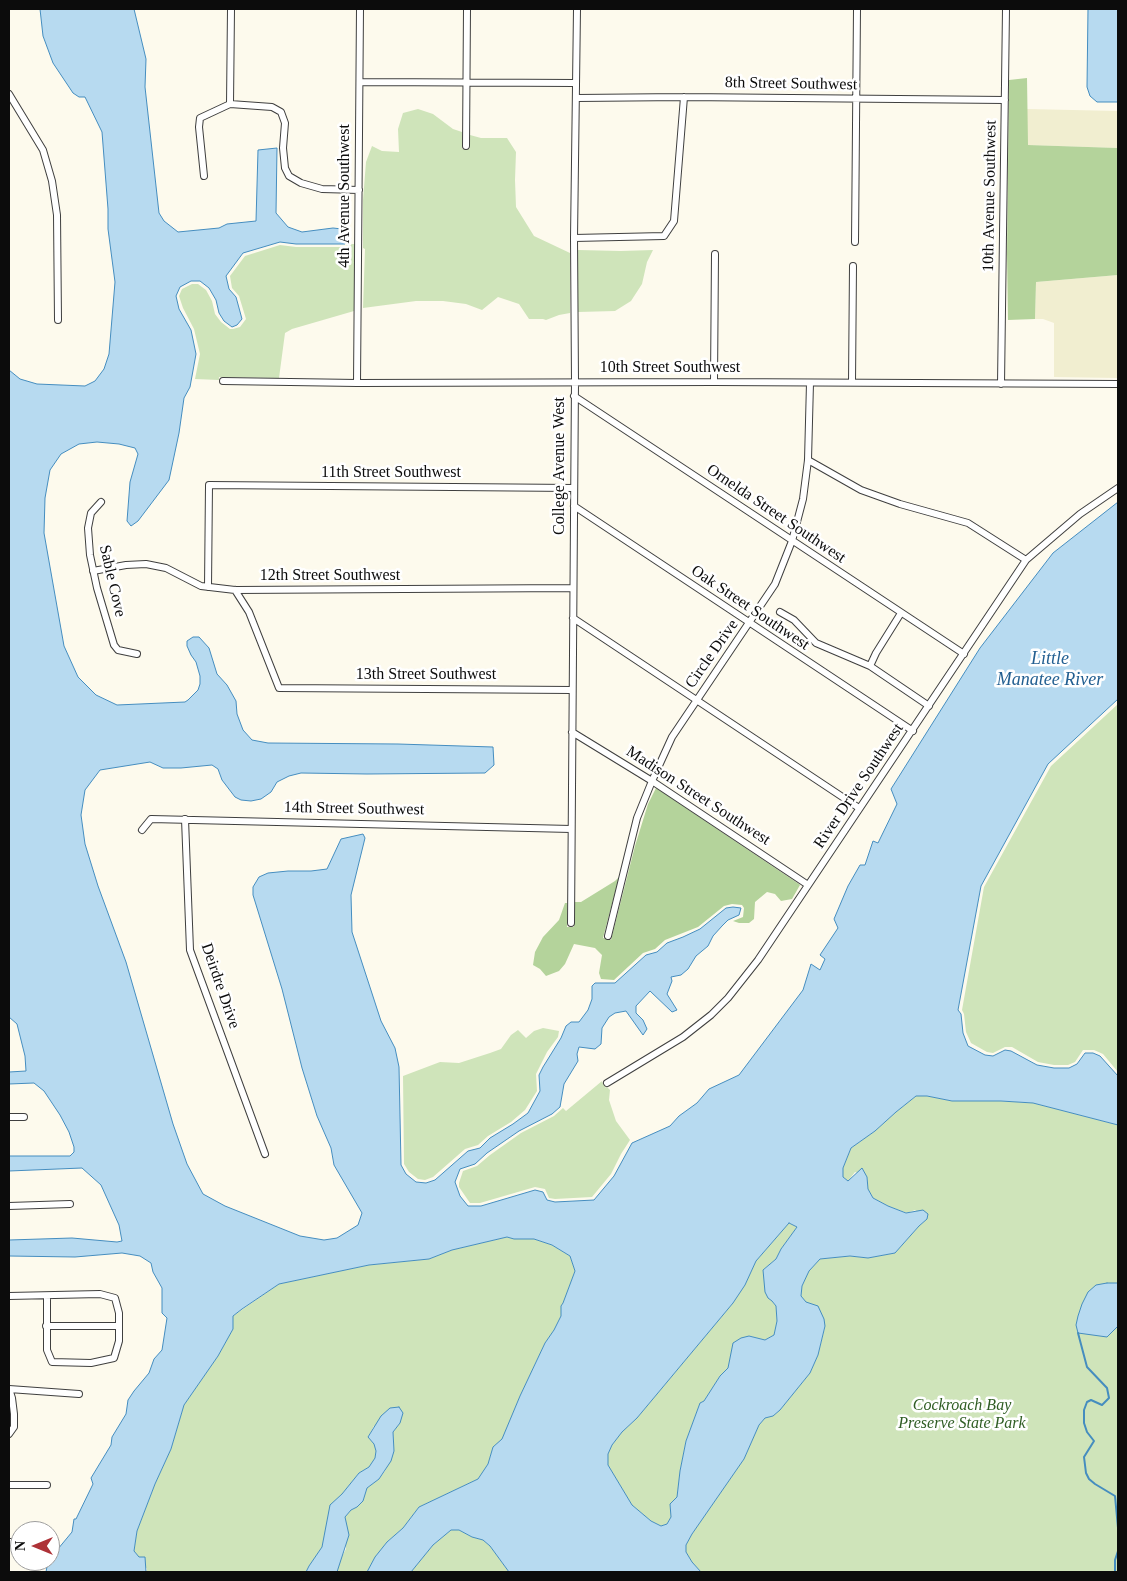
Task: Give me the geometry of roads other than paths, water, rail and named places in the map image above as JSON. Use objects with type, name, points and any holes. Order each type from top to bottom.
[{"type":"street","points":[[230,104],[231,9]]},
{"type":"street","name":"4th Avenue Southwest","points":[[358,383],[360,9]]},
{"type":"street","points":[[466,146],[467,9]]},
{"type":"street","name":"College Avenue West","points":[[571,924],[577,9]]},
{"type":"street","points":[[855,242],[857,9]]},
{"type":"street","name":"10th Avenue Southwest","points":[[1001,384],[1006,9]]},
{"type":"street","points":[[360,82],[576,83]]},
{"type":"street","points":[[9,94],[43,150],[52,181],[56,215],[58,320]]},
{"type":"street","points":[[574,238],[664,236],[674,221],[684,97]]},
{"type":"street","name":"8th Street Southwest","points":[[576,98],[684,97],[1005,100]]},
{"type":"street","points":[[204,176],[199,127],[200,118],[230,104],[272,107],[281,112],[285,123],[283,148],[285,168],[289,176],[322,190],[359,190]]},
{"type":"street","points":[[714,382],[715,254]]},
{"type":"street","points":[[852,382],[853,266]]},
{"type":"street","name":"10th Street Southwest","points":[[223,381],[358,383],[852,382],[1118,384]]},
{"type":"street","name":"Circle Drive","points":[[608,936],[637,818],[672,737],[750,624],[775,584],[792,541],[804,498],[808,460],[810,383]]},
{"type":"street","name":"Ornelda Street Southwest","points":[[574,396],[964,654]]},
{"type":"street","points":[[808,460],[861,490],[900,504],[968,523],[1026,560]]},
{"type":"street","name":"11th Street Southwest","points":[[208,587],[209,485],[574,488]]},
{"type":"street","name":"River Drive Southwest","points":[[607,1083],[683,1037],[711,1015],[728,998],[758,960],[1026,560],[1080,514],[1118,488]]},
{"type":"street","name":"Sable Cove","points":[[101,502],[91,512],[89,519],[88,540],[93,571],[114,644],[118,650],[137,654]]},
{"type":"street","name":"Oak Street Southwest","points":[[574,506],[913,731]]},
{"type":"street","name":"12th Street Southwest","points":[[93,571],[126,564],[146,564],[166,568],[193,583],[235,590],[573,588]]},
{"type":"street","name":"13th Street Southwest","points":[[235,590],[249,612],[279,688],[572,690]]},
{"type":"street","points":[[780,612],[794,620],[816,643],[870,666],[929,706]]},
{"type":"street","points":[[870,666],[901,613]]},
{"type":"street","points":[[573,618],[859,808]]},
{"type":"street","name":"Madison Street Southwest","points":[[572,732],[652,781],[808,885]]},
{"type":"street","name":"14th Street Southwest","points":[[142,830],[151,819],[571,829]]},
{"type":"street","name":"Deirdre Drive","points":[[185,819],[190,950],[265,1154]]},
{"type":"street","points":[[9,1117],[24,1117]]},
{"type":"street","points":[[9,1206],[70,1204]]},
{"type":"street","points":[[9,1296],[100,1294],[115,1298],[119,1313],[119,1340],[114,1358],[91,1363],[52,1362],[47,1350],[47,1296]]},
{"type":"street","points":[[46,1326],[119,1326]]},
{"type":"street","points":[[9,1434],[14,1427],[14,1414],[9,1389],[79,1394]]},
{"type":"street","points":[[9,1485],[47,1485]]},
{"type":"water","name":"Little Manatee River","points":[[40,9],[134,9],[146,59],[145,87],[159,213],[164,221],[178,232],[219,228],[227,224],[256,221],[258,150],[277,148],[276,213],[288,227],[302,232],[333,228],[342,229],[347,232],[345,244],[296,244],[280,242],[243,253],[226,276],[229,289],[236,297],[242,319],[237,325],[232,327],[224,321],[219,313],[216,300],[209,288],[200,281],[191,281],[180,287],[176,296],[179,309],[191,330],[196,354],[190,387],[184,398],[169,480],[138,521],[131,526],[127,521],[130,482],[138,454],[135,448],[97,442],[79,444],[61,454],[50,470],[45,498],[44,533],[64,646],[78,677],[96,695],[117,705],[185,702],[198,690],[200,684],[196,662],[187,646],[187,641],[193,637],[199,637],[209,648],[217,674],[227,685],[236,701],[237,714],[243,730],[252,740],[268,743],[493,747],[494,765],[485,773],[301,773],[277,782],[271,792],[261,799],[251,801],[235,797],[222,780],[218,769],[212,765],[163,768],[150,762],[100,770],[85,790],[81,815],[85,844],[98,886],[126,962],[173,1124],[187,1164],[203,1194],[225,1206],[300,1236],[324,1240],[337,1238],[358,1225],[362,1213],[334,1165],[331,1148],[317,1116],[302,1068],[282,989],[253,895],[253,887],[259,877],[268,873],[327,869],[341,839],[363,834],[365,838],[351,895],[352,932],[381,1021],[395,1048],[399,1067],[401,1165],[406,1174],[416,1182],[426,1183],[435,1180],[468,1151],[480,1148],[490,1138],[528,1113],[540,1091],[539,1075],[543,1067],[561,1038],[566,1026],[571,1022],[579,1022],[588,1010],[592,999],[592,986],[595,983],[615,983],[646,955],[657,952],[667,943],[700,929],[726,908],[741,908],[739,915],[728,920],[722,926],[713,936],[708,946],[696,956],[688,969],[681,975],[671,977],[672,981],[667,994],[677,1010],[672,1012],[650,991],[636,1006],[636,1013],[643,1020],[647,1029],[643,1035],[626,1011],[615,1013],[609,1017],[602,1028],[601,1044],[595,1049],[579,1047],[578,1061],[564,1084],[560,1107],[552,1114],[519,1131],[487,1153],[475,1164],[460,1169],[455,1182],[460,1196],[468,1206],[481,1206],[535,1190],[543,1192],[547,1200],[555,1202],[594,1200],[614,1176],[632,1143],[670,1126],[679,1116],[697,1103],[709,1089],[739,1075],[803,990],[811,964],[820,970],[825,959],[820,955],[838,928],[834,919],[848,886],[860,865],[865,865],[873,841],[878,843],[897,804],[891,789],[980,648],[1053,553],[1118,502],[1118,699],[1048,764],[981,886],[958,1010],[961,1014],[963,1033],[968,1046],[985,1055],[993,1056],[1005,1050],[1011,1051],[1037,1065],[1054,1068],[1069,1068],[1077,1064],[1085,1053],[1093,1053],[1100,1056],[1118,1076],[1118,1125],[1033,1103],[952,1101],[927,1096],[916,1096],[875,1131],[851,1148],[843,1168],[843,1177],[848,1181],[862,1168],[867,1177],[868,1189],[873,1198],[906,1213],[923,1210],[928,1214],[927,1219],[895,1253],[868,1258],[850,1256],[820,1259],[809,1271],[802,1286],[801,1296],[806,1302],[818,1306],[824,1319],[825,1326],[818,1355],[810,1373],[780,1410],[773,1416],[765,1418],[759,1425],[744,1459],[686,1545],[686,1552],[701,1572],[509,1572],[490,1546],[483,1540],[459,1530],[451,1530],[433,1545],[411,1572],[367,1572],[375,1557],[387,1542],[403,1528],[419,1507],[478,1479],[488,1464],[493,1447],[502,1439],[545,1343],[561,1316],[561,1306],[575,1271],[570,1256],[552,1245],[534,1239],[507,1237],[452,1250],[429,1259],[369,1265],[279,1284],[242,1309],[233,1316],[233,1329],[218,1356],[184,1405],[171,1449],[137,1531],[134,1551],[139,1557],[145,1557],[146,1572],[46,1572],[60,1571],[60,1546],[72,1532],[74,1519],[76,1519],[93,1484],[91,1478],[111,1445],[112,1437],[126,1414],[128,1400],[149,1373],[154,1359],[162,1350],[167,1318],[162,1313],[162,1288],[153,1272],[151,1263],[140,1256],[122,1253],[75,1257],[9,1256],[9,1240],[72,1238],[122,1241],[119,1225],[101,1185],[82,1168],[9,1171],[9,1156],[70,1156],[74,1152],[74,1147],[60,1115],[44,1091],[34,1083],[9,1084],[9,1072],[26,1071],[25,1056],[17,1024],[9,1017],[9,370],[20,379],[37,384],[85,386],[95,381],[104,369],[109,354],[115,282],[108,229],[102,132],[85,97],[79,97],[73,93],[53,63],[43,36]],"holes":[[[789,1223],[797,1227],[776,1259],[763,1270],[765,1292],[776,1306],[777,1321],[774,1335],[765,1340],[749,1336],[733,1343],[728,1368],[720,1376],[704,1401],[700,1403],[686,1441],[677,1497],[670,1504],[671,1517],[667,1524],[661,1526],[651,1521],[632,1505],[608,1465],[608,1454],[622,1432],[637,1418],[733,1303],[745,1285],[756,1261]]]},
{"type":"water","points":[[1088,9],[1118,9],[1118,102],[1097,102],[1090,96],[1087,87]]},
{"type":"water","points":[[1118,1283],[1118,1326],[1107,1337],[1078,1333],[1076,1325],[1078,1316],[1088,1292],[1096,1285]]},
{"type":"water","points":[[399,1407],[403,1413],[400,1423],[393,1432],[394,1451],[391,1461],[379,1479],[367,1488],[363,1501],[345,1517],[349,1535],[337,1572],[306,1572],[322,1547],[330,1505],[342,1494],[359,1473],[369,1467],[375,1458],[374,1444],[368,1437],[381,1416],[390,1408]]},
{"type":"waterway","points":[[1078,1333],[1087,1367],[1107,1388],[1109,1398],[1102,1405],[1091,1400],[1087,1402],[1084,1410],[1084,1423],[1087,1432],[1094,1441],[1084,1457],[1086,1473],[1095,1484],[1115,1496],[1118,1528]]},
{"type":"waterway","points":[[1115,1572],[1115,1560],[1118,1551]]},
{"type":"park label","name":"Cockroach Bay Preserve State Park","points":[[962,1415]]}]
